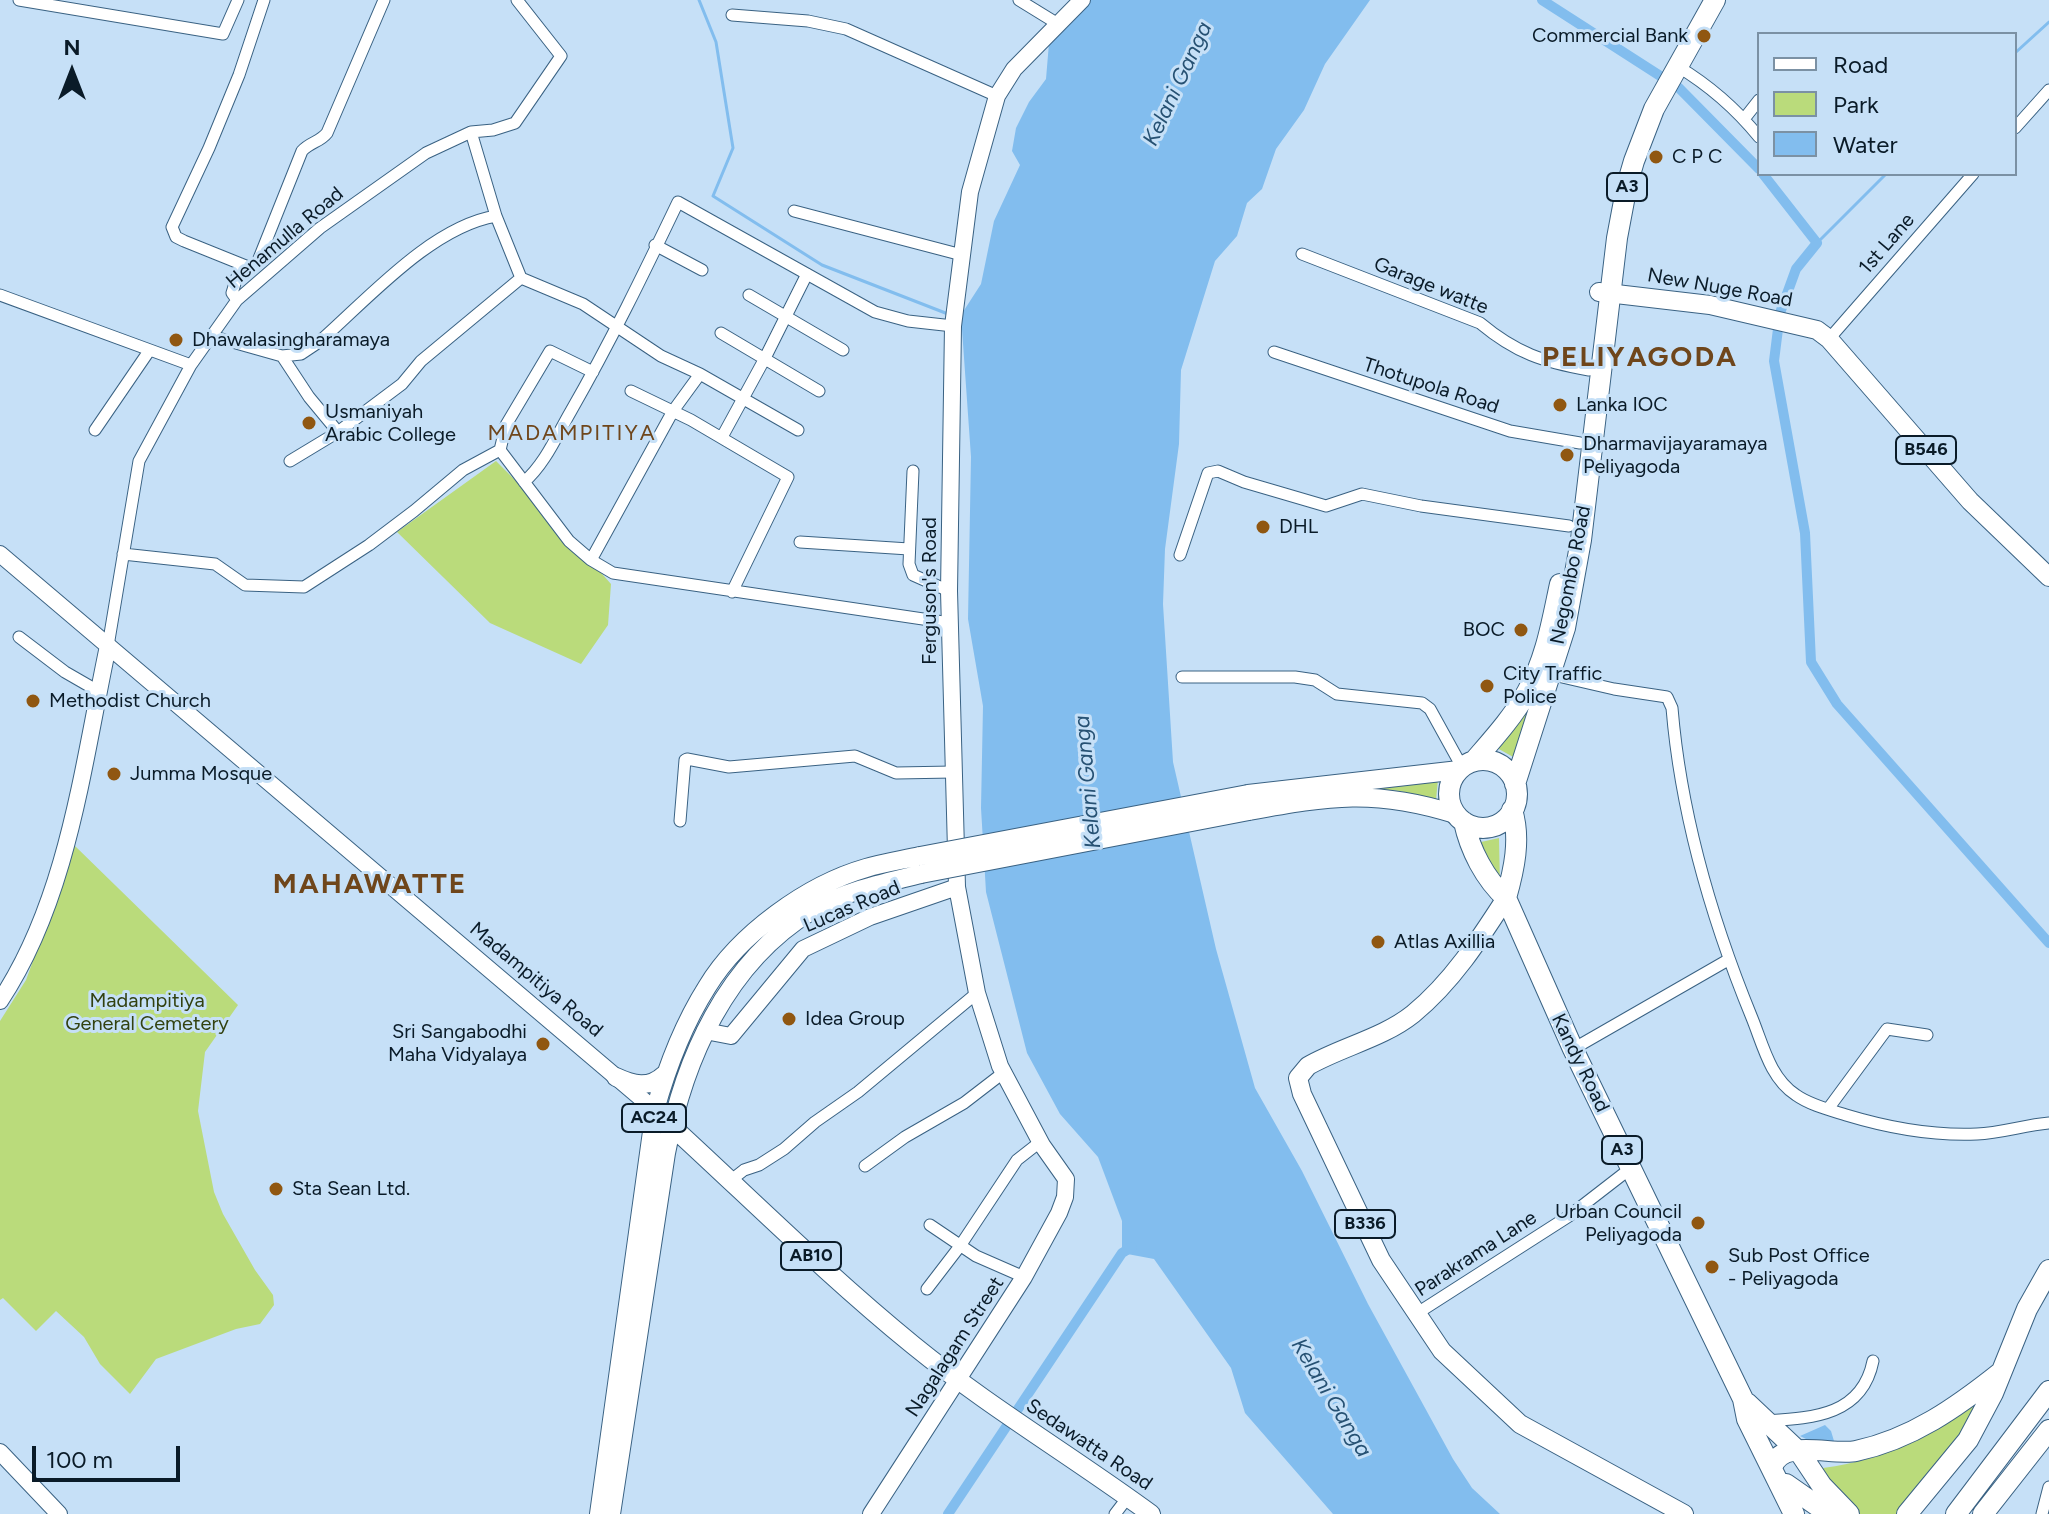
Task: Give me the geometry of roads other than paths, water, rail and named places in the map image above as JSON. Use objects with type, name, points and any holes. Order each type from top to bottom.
[{"type":"highway","name":"Negombo Road","points":[[1667,74],[1702,0]]},
{"type":"highway","name":"Negombo Road","points":[[1515,784],[1565,628],[1581,540],[1604,293],[1605,241],[1618,169],[1639,112],[1715,0]]},
{"type":"highway","name":"Negombo Road","points":[[1465,766],[1514,713],[1538,669],[1560,585],[1589,370],[1604,293]]},
{"type":"highway","points":[[1490,761],[1507,771],[1515,784],[1517,797],[1512,810],[1501,822],[1480,828],[1460,818],[1449,801],[1450,782],[1465,766],[1490,761]]},
{"type":"highway","points":[[1506,898],[1515,857],[1517,825],[1512,810]]},
{"type":"highway","name":"Kandy Road","points":[[1460,818],[1491,884],[1506,898],[1573,1049],[1743,1399],[1747,1419],[1779,1478],[1794,1514]]},
{"type":"highway","points":[[1907,1514],[1968,1440],[1988,1403],[2027,1309],[2049,1270]]},
{"type":"highway","points":[[1924,1514],[1975,1451],[2049,1291]]},
{"type":"highway","points":[[1779,1478],[1780,1454],[1797,1450],[1857,1451],[1896,1438],[1945,1414],[2001,1372]]},
{"type":"highway","points":[[1956,1514],[2049,1391]]},
{"type":"highway","name":"Kandy Road","points":[[1743,1399],[1797,1450]]},
{"type":"highway","points":[[1983,1514],[2048,1432]]},
{"type":"highway","points":[[1797,1450],[1822,1486],[1849,1514]]},
{"type":"highway","points":[[1779,1478],[1801,1484],[1808,1476],[1810,1467]]},
{"type":"highway","points":[[1779,1478],[1829,1514]]},
{"type":"main road","name":"New Nuge Road","points":[[1604,293],[1710,305],[1817,330],[1829,339],[1970,501],[2049,577]]},
{"type":"main road","points":[[920,865],[1248,802],[1465,766]]},
{"type":"main road","points":[[1248,802],[1374,796],[1404,800],[1460,818]]},
{"type":"main road","name":"AC24","points":[[611,1514],[623,1452],[671,1125],[684,1078],[705,1031],[724,997],[758,953],[810,912],[845,894],[920,865]]},
{"type":"main road","name":"AC24","points":[[599,1514],[655,1110],[664,1075],[708,985],[746,940],[802,896],[864,868],[920,865]]},
{"type":"main road","name":"B336","points":[[1506,898],[1471,953],[1412,1015],[1308,1066],[1298,1078],[1302,1094],[1381,1260],[1442,1351],[1520,1424],[1684,1514]]},
{"type":"main road","points":[[616,1077],[645,1085],[658,1081],[664,1075]]},
{"type":"main road","name":"Madampitiya Road","points":[[655,1110],[850,1292],[958,1380],[1009,1417]]},
{"type":"main road","points":[[666,1153],[679,1143],[691,1144]]},
{"type":"main road","name":"Sedawatta Road","points":[[1009,1417],[1151,1514]]},
{"type":"street","points":[[19,0],[223,34],[238,0]]},
{"type":"street","points":[[264,0],[239,75],[172,227],[176,237],[251,268],[258,261],[302,151],[310,143],[322,140],[327,133],[384,0]]},
{"type":"street","name":"Henamulla Road","points":[[108,646],[139,461],[191,365],[237,300],[320,228],[426,153],[471,132],[493,130],[515,123],[561,56],[517,0]]},
{"type":"street","points":[[1019,0],[1058,24]]},
{"type":"street","name":"Ferguson's Road","points":[[1065,1197],[1066,1179],[1040,1142],[1003,1073],[977,993],[957,887],[949,591],[953,326],[970,192],[997,96],[1014,69],[1082,0]]},
{"type":"street","points":[[732,15],[808,21],[846,29],[997,96]]},
{"type":"street","points":[[1667,74],[1692,75],[1744,119],[1757,135]]},
{"type":"street","points":[[2017,126],[2049,90]]},
{"type":"street","points":[[1744,119],[1757,103]]},
{"type":"street","points":[[471,132],[496,216],[521,278],[583,304],[661,356],[700,374],[798,430]]},
{"type":"street","name":"1st Lane","points":[[1829,339],[1971,176]]},
{"type":"street","points":[[524,482],[538,468],[632,302],[655,245],[678,202],[887,317],[953,326]]},
{"type":"street","points":[[794,211],[962,255]]},
{"type":"street","points":[[211,336],[282,356],[301,354],[319,342],[431,243],[475,220],[496,216]]},
{"type":"street","points":[[655,245],[702,270]]},
{"type":"street","name":"Garage watte","points":[[1302,254],[1480,323],[1504,343],[1553,363],[1589,370]]},
{"type":"street","points":[[237,300],[232,293],[241,264]]},
{"type":"street","points":[[722,437],[807,274]]},
{"type":"street","points":[[290,461],[369,411],[402,384],[421,361],[521,278]]},
{"type":"street","points":[[0,295],[191,365]]},
{"type":"street","points":[[749,295],[843,350]]},
{"type":"street","points":[[721,333],[819,391]]},
{"type":"street","points":[[95,430],[149,351]]},
{"type":"street","points":[[123,554],[215,564],[245,585],[304,587],[378,538],[463,470],[500,450],[506,425],[550,351],[593,372]]},
{"type":"street","name":"Thotupola Road","points":[[1274,352],[1510,431],[1580,443]]},
{"type":"street","points":[[282,356],[309,397],[338,432]]},
{"type":"street","points":[[591,560],[673,411],[700,374]]},
{"type":"street","points":[[631,391],[722,437],[788,477],[732,592]]},
{"type":"street","points":[[500,450],[569,541],[591,560],[613,573],[950,623]]},
{"type":"street","points":[[913,471],[909,564],[913,575],[949,591]]},
{"type":"street","points":[[1180,555],[1208,473],[1218,471],[1244,482],[1326,506],[1362,494],[1421,506],[1569,526]]},
{"type":"street","points":[[800,542],[909,549]]},
{"type":"street","name":"Madampitiya Road","points":[[0,554],[655,1110]]},
{"type":"street","points":[[19,637],[65,672],[98,691]]},
{"type":"street","points":[[0,1001],[18,974],[45,916],[66,843],[108,646]]},
{"type":"street","points":[[1549,674],[1667,697],[1672,708],[1684,806],[1698,865],[1728,960],[1775,1075],[1795,1095],[1886,1128],[1979,1134],[2049,1123]]},
{"type":"street","points":[[1182,677],[1295,677],[1315,680],[1337,694],[1422,703],[1430,709],[1465,766]]},
{"type":"street","points":[[680,821],[687,759],[729,767],[855,756],[896,773],[953,772]]},
{"type":"street","name":"Lucas Road","points":[[705,1031],[731,1036],[803,949],[870,917],[957,887]]},
{"type":"street","points":[[1573,1049],[1728,960]]},
{"type":"street","points":[[730,1181],[784,1149],[977,993]]},
{"type":"street","points":[[1828,1109],[1887,1029],[1927,1035]]},
{"type":"street","points":[[865,1166],[905,1137],[964,1103],[1003,1073]]},
{"type":"street","points":[[927,1289],[960,1246],[1017,1160],[1040,1142]]},
{"type":"street","name":"Parakrama Lane","points":[[1416,1314],[1569,1216],[1631,1168]]},
{"type":"street","name":"Nagalagam Street","points":[[871,1514],[1024,1277],[1065,1197]]},
{"type":"street","points":[[930,1225],[960,1246],[1024,1277]]},
{"type":"street","points":[[1763,1421],[1828,1414],[1863,1389],[1873,1361]]},
{"type":"street","points":[[0,1452],[59,1514]]},
{"type":"street","points":[[2042,1514],[2049,1487]]},
{"type":"street","points":[[1115,1514],[1128,1497]]},
{"type":"water","name":"Kelani Ganga","points":[[1086,0],[1370,0],[1325,64],[1304,110],[1276,149],[1262,189],[1247,203],[1237,236],[1215,261],[1181,370],[1179,444],[1165,549],[1163,604],[1173,762],[1216,949],[1255,1088],[1453,1459],[1472,1488],[1500,1514],[1333,1514],[1245,1413],[1231,1368],[1154,1259],[1122,1253],[1122,1221],[1098,1157],[1060,1114],[1027,1053],[986,892],[981,808],[983,706],[968,619],[971,457],[961,315],[981,284],[994,221],[1020,165],[1012,151],[1016,128],[1029,102],[1046,79],[1049,43]]},
{"type":"water","points":[[1825,1425],[1834,1441],[1812,1442],[1800,1436]]},
{"type":"waterway","points":[[699,0],[716,42],[733,148],[713,196],[822,265],[948,314]]},
{"type":"waterway","points":[[1542,0],[1679,88],[1757,167]]},
{"type":"waterway","points":[[2017,51],[2049,22]]},
{"type":"waterway","points":[[1765,176],[1817,243],[1796,269],[1780,313],[1774,361],[1805,533],[1811,662],[1837,704],[2049,943]]},
{"type":"waterway","points":[[1817,243],[1884,176]]},
{"type":"waterway","points":[[948,1514],[1122,1253],[1132,1247]]},
{"type":"place","name":"Commercial Bank","points":[[1704,36]]},
{"type":"place","name":"C P C","points":[[1656,157]]},
{"type":"place","name":"Dhawalasingharamaya","points":[[176,340]]},
{"type":"place","name":"Lanka IOC","points":[[1560,405]]},
{"type":"place","name":"Usmaniyah Arabic College","points":[[309,423]]},
{"type":"place","name":"Dharmavijayaramaya Peliyagoda","points":[[1567,455]]},
{"type":"place","name":"DHL","points":[[1263,527]]},
{"type":"place","name":"BOC","points":[[1521,630]]},
{"type":"place","name":"City Traffic Police","points":[[1487,686]]},
{"type":"place","name":"Methodist Church","points":[[33,701]]},
{"type":"place","name":"Jumma Mosque","points":[[114,774]]},
{"type":"place","name":"Atlas Axillia","points":[[1378,942]]},
{"type":"place","name":"Idea Group","points":[[789,1019]]},
{"type":"place","name":"Sri Sangabodhi Maha Vidyalaya","points":[[543,1044]]},
{"type":"place","name":"Sta Sean Ltd.","points":[[276,1189]]},
{"type":"place","name":"Urban Council Peliyagoda","points":[[1698,1223]]},
{"type":"place","name":"Sub Post Office - Peliyagoda","points":[[1712,1267]]},
{"type":"district","name":"PELIYAGODA","points":[[1640,358]]},
{"type":"district","name":"MADAMPITIYA","points":[[572,434]]},
{"type":"district","name":"MAHAWATTE","points":[[370,885]]},
{"type":"park label","name":"Madampitiya General Cemetery","points":[[147,1012]]}]
